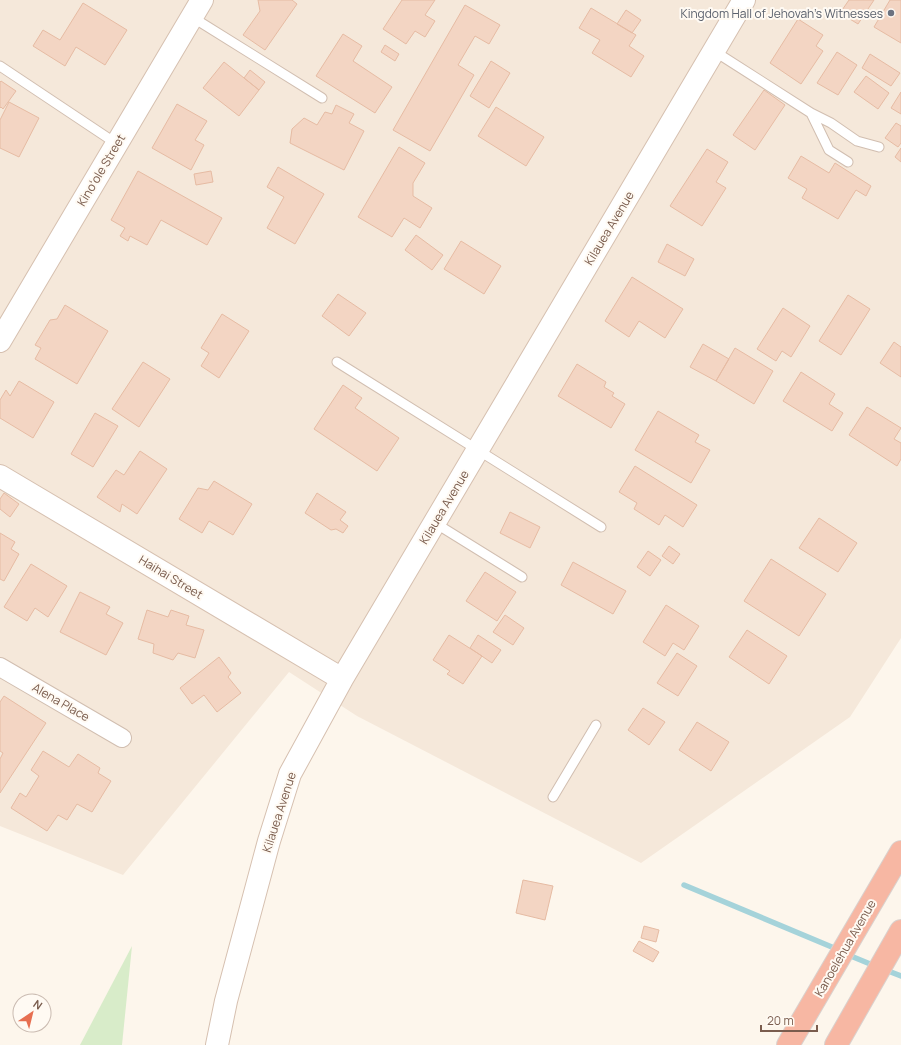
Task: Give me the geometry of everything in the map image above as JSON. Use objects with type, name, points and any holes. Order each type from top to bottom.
[{"type":"highway","name":"Kanoelehua Avenue","points":[[788,1045],[901,852]]},
{"type":"highway","points":[[836,1045],[901,931]]},
{"type":"street","name":"Kilauea Avenue","points":[[217,1045],[226,1001],[268,841],[290,774],[342,679],[744,0]]},
{"type":"street","name":"Kinoʻole Street","points":[[0,340],[197,8]]},
{"type":"street","name":"Haihai Street","points":[[0,476],[342,679]]},
{"type":"street","name":"Alena Place","points":[[0,666],[122,738]]},
{"type":"lane","points":[[197,8],[322,98]]},
{"type":"lane","points":[[714,51],[810,113],[831,123],[856,141],[879,147]]},
{"type":"lane","points":[[0,66],[117,144]]},
{"type":"lane","points":[[810,113],[829,150],[848,162]]},
{"type":"lane","points":[[336,362],[601,527]]},
{"type":"lane","points":[[435,523],[522,577]]},
{"type":"lane","points":[[553,797],[596,725]]},
{"type":"shaded area","points":[[0,0],[901,0],[901,638],[850,717],[641,863],[357,716],[289,672],[123,875],[0,826]]},
{"type":"green space","points":[[132,946],[122,1045],[80,1045]]},
{"type":"building","points":[[258,0],[292,0],[297,4],[265,50],[243,35],[260,11]]},
{"type":"building","points":[[402,0],[435,0],[425,15],[435,21],[425,37],[415,31],[406,44],[383,29]]},
{"type":"building","points":[[849,0],[874,0],[858,24],[840,13]]},
{"type":"building","name":"Kingdom Hall of Jehovah’s Witnesses","points":[[890,0],[901,0],[901,43],[874,27]]},
{"type":"building","points":[[83,3],[127,30],[105,65],[76,47],[65,66],[33,46],[43,30],[60,40]]},
{"type":"building","points":[[465,5],[500,25],[489,44],[475,36],[458,65],[474,75],[430,151],[393,130]]},
{"type":"building","points":[[591,8],[636,35],[629,46],[644,56],[631,77],[592,53],[600,40],[579,28]]},
{"type":"building","points":[[626,10],[641,20],[632,33],[617,24]]},
{"type":"building","points":[[798,19],[823,35],[816,46],[823,51],[801,84],[770,63]]},
{"type":"building","points":[[343,34],[362,46],[353,61],[392,87],[375,113],[316,76]]},
{"type":"building","points":[[385,45],[399,54],[395,61],[381,52]]},
{"type":"building","points":[[837,52],[857,65],[838,95],[817,83]]},
{"type":"building","points":[[870,54],[900,73],[891,86],[862,68]]},
{"type":"building","points":[[491,61],[510,73],[489,108],[470,96]]},
{"type":"building","points":[[224,62],[259,90],[239,116],[203,88]]},
{"type":"building","points":[[250,70],[265,82],[259,90],[244,78]]},
{"type":"building","points":[[866,76],[889,93],[878,109],[854,92]]},
{"type":"building","points":[[1,81],[16,91],[3,109],[1,107],[0,108]]},
{"type":"building","points":[[764,90],[785,105],[755,150],[733,135]]},
{"type":"building","points":[[901,92],[901,114],[891,108]]},
{"type":"building","points":[[9,102],[39,118],[19,157],[0,148],[0,120]]},
{"type":"building","points":[[177,104],[207,121],[195,140],[204,145],[191,170],[152,148]]},
{"type":"building","points":[[336,105],[354,114],[349,123],[364,131],[344,170],[290,143],[292,129],[304,118],[317,125],[325,112],[332,114]]},
{"type":"building","points":[[496,107],[544,137],[526,166],[478,136]]},
{"type":"building","points":[[896,123],[901,126],[901,143],[898,147],[885,138]]},
{"type":"building","points":[[399,147],[425,163],[413,183],[413,196],[432,208],[420,228],[404,218],[392,237],[358,217]]},
{"type":"building","points":[[901,148],[901,162],[895,157]]},
{"type":"building","points":[[707,149],[728,162],[716,182],[726,188],[702,226],[670,206]]},
{"type":"building","points":[[801,156],[829,173],[835,163],[871,186],[866,196],[856,190],[838,219],[802,198],[807,189],[788,178]]},
{"type":"building","points":[[278,167],[324,194],[295,244],[267,228],[284,197],[267,187]]},
{"type":"building","points":[[138,171],[222,218],[207,245],[161,220],[147,245],[130,236],[128,241],[120,236],[125,228],[111,220]]},
{"type":"building","points":[[211,171],[213,182],[196,185],[194,174]]},
{"type":"building","points":[[416,235],[443,255],[432,270],[405,250]]},
{"type":"building","points":[[461,241],[501,266],[484,294],[444,269]]},
{"type":"building","points":[[667,244],[694,259],[685,276],[658,262]]},
{"type":"building","points":[[632,277],[683,309],[665,338],[639,321],[629,337],[605,321]]},
{"type":"building","points":[[338,294],[366,313],[349,336],[322,316]]},
{"type":"building","points":[[848,295],[870,309],[841,355],[819,341]]},
{"type":"building","points":[[65,305],[108,331],[77,384],[35,359],[41,348],[35,345],[50,320],[57,319]]},
{"type":"building","points":[[783,308],[810,326],[791,357],[782,351],[776,361],[757,349]]},
{"type":"building","points":[[222,314],[249,331],[219,378],[201,366],[209,353],[201,348]]},
{"type":"building","points":[[894,342],[901,347],[901,377],[880,363]]},
{"type":"building","points":[[703,344],[729,359],[716,381],[690,367]]},
{"type":"building","points":[[735,348],[773,371],[754,404],[716,381]]},
{"type":"building","points":[[143,362],[170,379],[139,427],[112,409]]},
{"type":"building","points":[[577,364],[606,382],[604,387],[614,393],[612,396],[625,404],[611,428],[558,396]]},
{"type":"building","points":[[801,372],[835,394],[829,404],[843,413],[832,431],[783,401]]},
{"type":"building","points":[[19,381],[54,402],[33,438],[0,418],[0,400],[6,390],[10,396]]},
{"type":"building","points":[[343,385],[362,398],[355,408],[399,438],[377,471],[314,429]]},
{"type":"building","points":[[867,407],[901,428],[894,439],[901,443],[901,459],[897,466],[849,435]]},
{"type":"building","points":[[658,411],[699,435],[695,442],[710,450],[691,483],[635,450]]},
{"type":"building","points":[[95,413],[118,426],[93,467],[71,454]]},
{"type":"building","points":[[140,451],[167,469],[137,514],[122,504],[120,512],[97,497],[116,470],[124,475]]},
{"type":"building","points":[[635,466],[697,505],[683,527],[665,515],[659,525],[634,509],[637,503],[619,492]]},
{"type":"building","points":[[214,481],[252,504],[233,535],[209,521],[202,533],[179,519],[198,488],[208,490]]},
{"type":"building","points":[[4,493],[19,504],[10,517],[0,509],[0,499]]},
{"type":"building","points":[[317,493],[346,512],[340,520],[348,526],[343,533],[336,529],[331,530],[305,513]]},
{"type":"building","points":[[510,512],[540,527],[530,548],[500,533]]},
{"type":"building","points":[[819,518],[857,543],[838,572],[799,548]]},
{"type":"building","points":[[0,533],[15,542],[11,549],[19,554],[4,581],[0,579]]},
{"type":"building","points":[[669,546],[680,554],[673,564],[662,556]]},
{"type":"building","points":[[648,551],[661,560],[650,576],[637,567]]},
{"type":"building","points":[[771,559],[826,594],[799,636],[744,601]]},
{"type":"building","points":[[573,562],[626,591],[613,614],[561,585]]},
{"type":"building","points":[[31,564],[67,586],[48,617],[35,608],[27,621],[4,607]]},
{"type":"building","points":[[485,572],[516,592],[497,621],[466,601]]},
{"type":"building","points":[[80,592],[110,607],[106,614],[123,623],[106,655],[60,632]]},
{"type":"building","points":[[666,605],[699,626],[684,650],[673,643],[665,656],[643,642]]},
{"type":"building","points":[[147,610],[168,617],[171,610],[189,616],[186,625],[204,630],[195,658],[178,653],[173,660],[153,653],[154,644],[138,639]]},
{"type":"building","points":[[505,615],[524,628],[513,645],[493,632]]},
{"type":"building","points":[[747,630],[787,656],[769,684],[729,657]]},
{"type":"building","points":[[449,635],[482,656],[463,684],[447,674],[450,671],[433,660]]},
{"type":"building","points":[[478,635],[501,650],[492,663],[470,648]]},
{"type":"building","points":[[677,653],[697,666],[678,696],[657,683]]},
{"type":"building","points":[[219,657],[231,673],[228,677],[241,693],[217,712],[204,695],[192,704],[180,688]]},
{"type":"building","points":[[4,696],[46,723],[0,793],[0,759],[3,753],[0,751],[0,702]]},
{"type":"building","points":[[643,708],[665,722],[649,745],[628,730]]},
{"type":"building","points":[[697,722],[729,742],[711,771],[679,750]]},
{"type":"building","points":[[43,751],[69,767],[78,754],[100,768],[98,773],[111,781],[92,812],[77,804],[67,820],[58,815],[47,831],[11,808],[20,793],[26,797],[39,776],[31,770]]},
{"type":"building","points":[[523,880],[553,886],[545,920],[516,913]]},
{"type":"building","points":[[644,926],[659,930],[656,942],[641,938]]},
{"type":"building","points":[[639,941],[659,952],[653,962],[633,951]]},
{"type":"waterway","points":[[684,885],[839,950]]},
{"type":"waterway","points":[[846,954],[875,966]]},
{"type":"waterway","points":[[883,969],[901,976]]},
{"type":"place","name":"Kingdom Hall of Jehovah’s Witnesses","points":[[891,13]]}]
